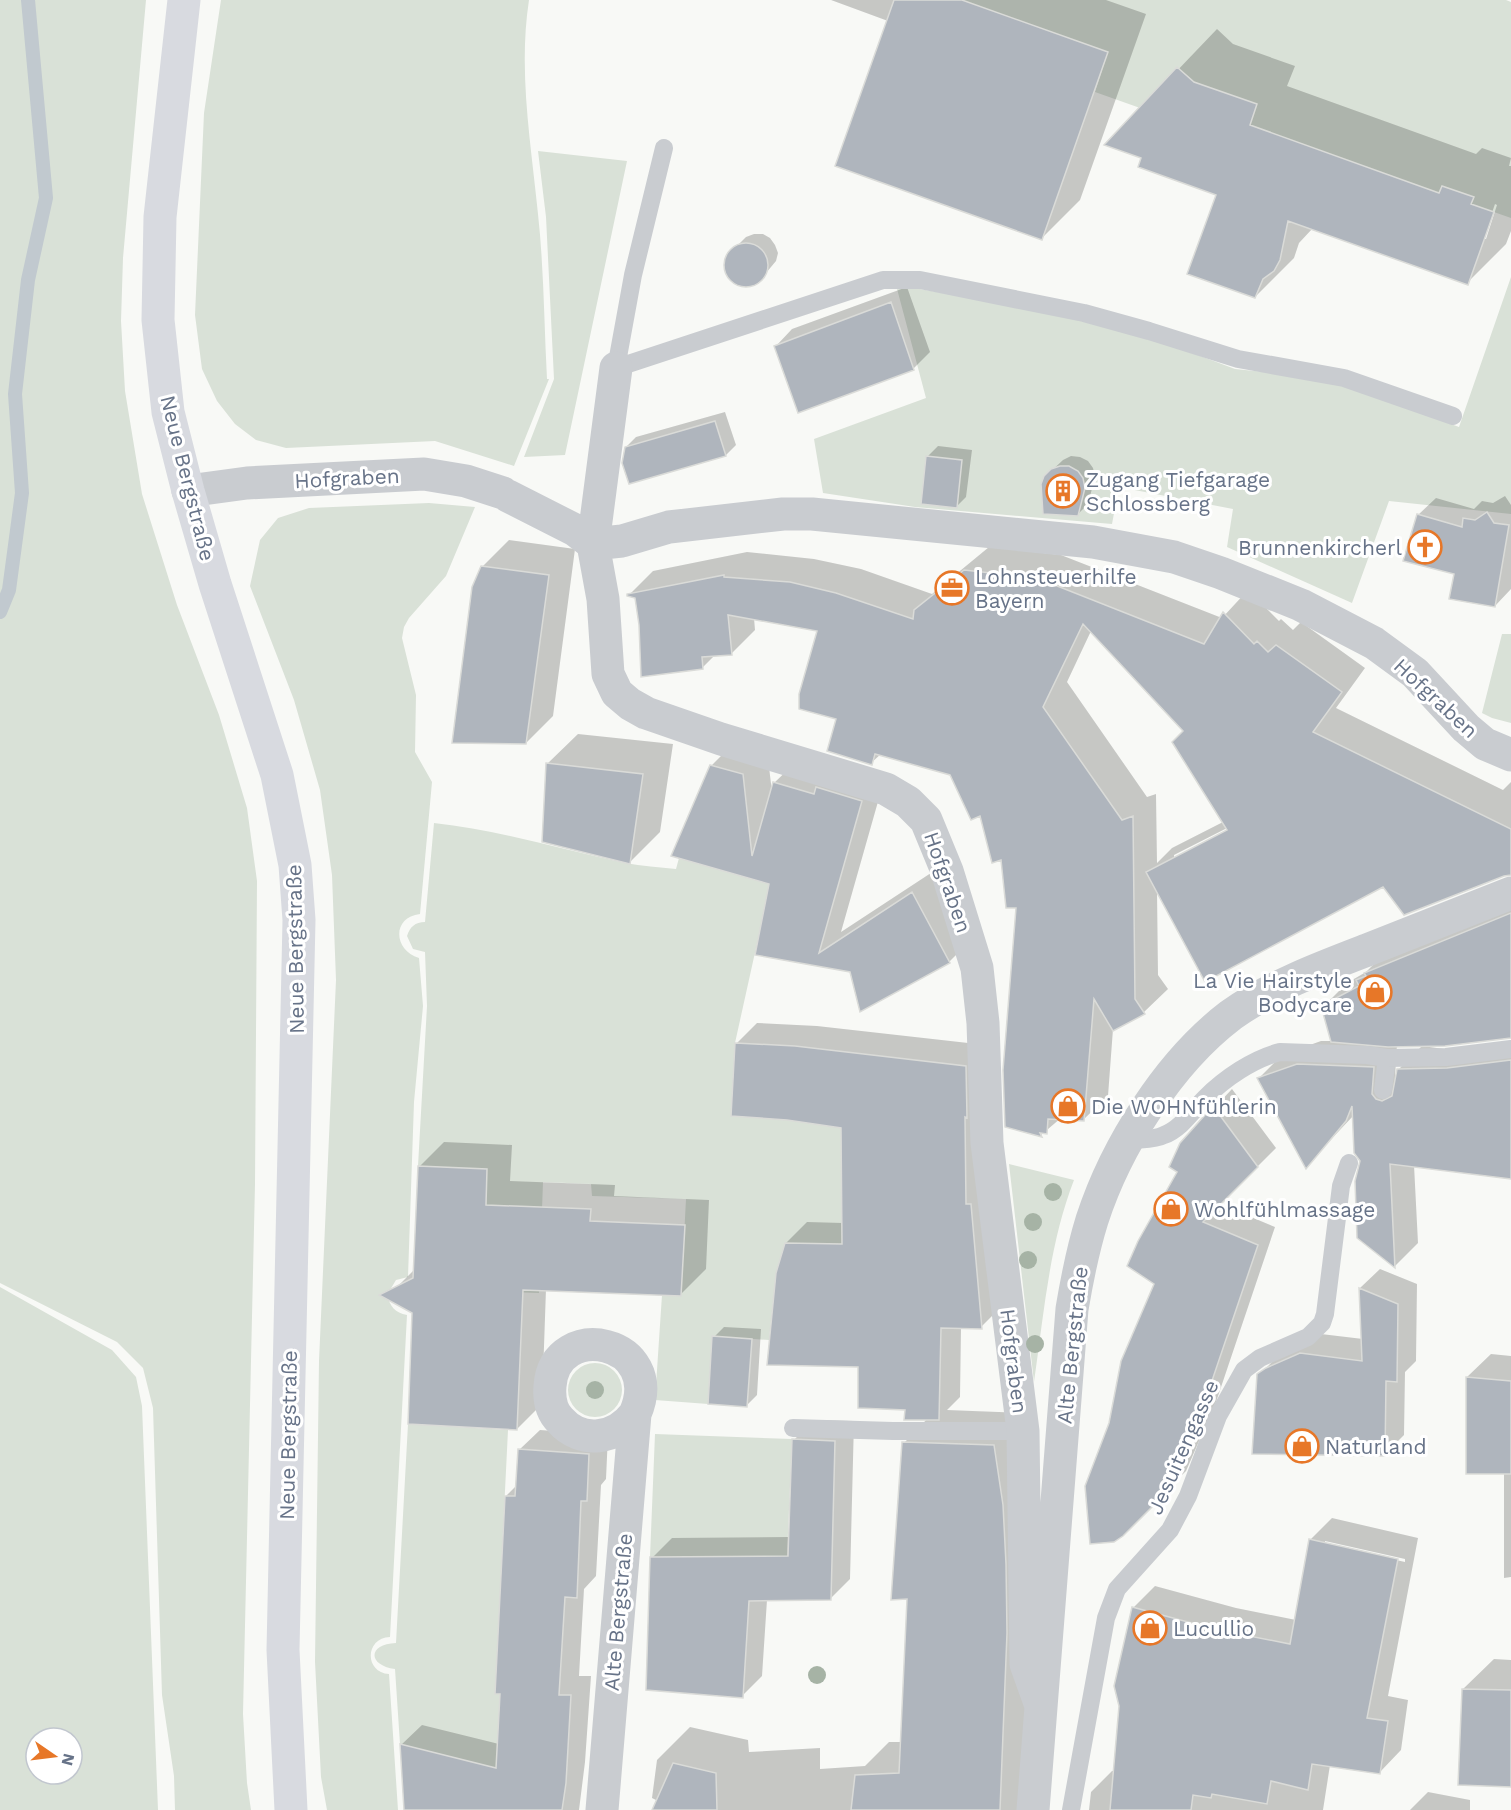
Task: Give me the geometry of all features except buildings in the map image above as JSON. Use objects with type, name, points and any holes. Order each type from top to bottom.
[{"type":"main road","name":"Neue Bergstraße","points":[[184,0],[160,217],[158,320],[168,412],[215,584],[277,775],[295,865],[299,920],[283,1650],[291,1810]]},
{"type":"street","name":"Hofgraben","points":[[616,368],[593,544],[603,599],[608,674],[617,693],[646,713],[721,739],[885,789],[908,802],[926,820],[947,871],[977,968],[983,1023],[987,1143],[1023,1431],[1026,1664],[1040,1703]]},
{"type":"street","name":"Hofgraben","points":[[188,491],[247,483],[424,474],[466,481],[506,495],[575,530],[593,544],[622,541],[669,527],[783,514],[812,514],[1082,541],[1174,557],[1300,605],[1374,643],[1415,673],[1466,728],[1485,744],[1511,754]]},
{"type":"street","name":"Alte Bergstraße","points":[[1033,1810],[1074,1298],[1079,1265],[1092,1219],[1109,1176],[1146,1109],[1188,1056],[1232,1015],[1300,976],[1511,894]]},
{"type":"street","name":"Alte Bergstraße","points":[[602,1810],[635,1414]]},
{"type":"lane","points":[[664,148],[633,275],[616,368],[883,280],[920,280],[1084,313],[1238,359],[1344,378],[1453,417]]},
{"type":"lane","points":[[1128,1141],[1164,1135],[1177,1127],[1208,1095],[1233,1075],[1267,1055],[1280,1052],[1367,1055],[1387,1058],[1446,1057],[1511,1049]]},
{"type":"lane","points":[[1383,1090],[1387,1058]]},
{"type":"lane","name":"Jesuitengasse","points":[[1071,1810],[1106,1618],[1117,1589],[1170,1530],[1188,1496],[1218,1416],[1244,1370],[1260,1358],[1308,1337],[1322,1323],[1341,1186],[1349,1163]]},
{"type":"lane","name":"Hofgraben","points":[[793,1428],[1023,1431]]},
{"type":"shaded area","points":[[0,0],[146,0],[123,258],[121,321],[125,391],[142,494],[177,605],[219,715],[247,808],[257,881],[255,1184],[243,1714],[251,1810],[175,1810],[174,1776],[162,1695],[153,1408],[143,1368],[117,1342],[0,1283]]},
{"type":"shaded area","points":[[221,0],[529,0],[525,80],[540,235],[547,379],[549,379],[514,466],[435,441],[286,448],[256,440],[235,424],[217,401],[202,369],[195,315],[204,113]]},
{"type":"shaded area","points":[[962,0],[1506,0],[1511,2],[1511,218],[1471,204],[1474,198],[1442,186],[1439,193],[1250,125],[1257,104],[1194,82],[1184,73],[1171,74],[1157,114],[1095,92],[1108,52]]},
{"type":"shaded area","points":[[538,151],[627,161],[565,455],[524,457],[554,379],[546,217]]},
{"type":"shaded area","points":[[1511,277],[1511,514],[1389,501],[1352,603],[1227,547],[1233,509],[1119,487],[1112,524],[915,507],[823,493],[814,439],[926,398],[896,285],[1078,316],[1142,334],[1235,369],[1286,374],[1342,384],[1459,427]]},
{"type":"shaded area","points":[[429,503],[475,507],[446,576],[409,618],[402,638],[416,695],[415,752],[432,782],[420,914],[404,921],[399,934],[404,948],[419,958],[423,1006],[414,1102],[408,1277],[396,1280],[387,1295],[399,1313],[407,1315],[390,1637],[376,1643],[371,1655],[375,1668],[389,1674],[398,1810],[327,1810],[321,1777],[315,1662],[319,1361],[336,980],[332,875],[320,790],[294,700],[250,586],[260,540],[278,518],[309,508]]},
{"type":"shaded area","points":[[1502,634],[1511,634],[1511,723],[1482,713]]},
{"type":"shaded area","points":[[434,823],[506,835],[625,863],[676,869],[679,858],[771,880],[735,1043],[731,1116],[790,1120],[841,1128],[842,1244],[785,1243],[776,1273],[769,1340],[712,1336],[708,1404],[655,1400],[662,1295],[681,1295],[686,1199],[592,1196],[591,1184],[543,1182],[539,1293],[483,1291],[487,1169],[418,1166],[427,1006],[425,952],[413,949],[407,936],[413,926],[425,922]]},
{"type":"shaded area","points":[[1009,1164],[1074,1180],[1053,1254],[1034,1382]]},
{"type":"shaded area","points":[[0,1287],[112,1350],[136,1377],[142,1406],[158,1810],[0,1810]]},
{"type":"shaded area","points":[[595,1363],[605,1365],[614,1371],[620,1380],[622,1390],[620,1400],[614,1409],[605,1415],[595,1417],[585,1415],[576,1409],[570,1400],[568,1390],[570,1380],[576,1371],[585,1365]]},
{"type":"shaded area","points":[[408,1424],[508,1430],[495,1693],[500,1694],[498,1740],[520,1774],[400,1744],[395,1669],[379,1663],[374,1655],[380,1647],[396,1643]]},
{"type":"shaded area","points":[[655,1434],[792,1439],[787,1556],[650,1557]]},
{"type":"waterway","points":[[0,612],[9,590],[22,493],[15,394],[28,280],[46,198],[28,0]]},
{"type":"place","name":"Zugang Tiefgarage Schlossberg","points":[[1063,491]]},
{"type":"place","name":"Brunnenkircherl","points":[[1425,547]]},
{"type":"place","name":"Lohnsteuerhilfe Bayern","points":[[952,588]]},
{"type":"place","name":"La Vie Hairstyle Bodycare","points":[[1375,992]]},
{"type":"place","name":"Die WOHNfühlerin","points":[[1068,1106]]},
{"type":"place","name":"Wohlfühlmassage","points":[[1171,1209]]},
{"type":"place","name":"Naturland","points":[[1302,1446]]},
{"type":"place","name":"Lucullio","points":[[1150,1628]]}]
